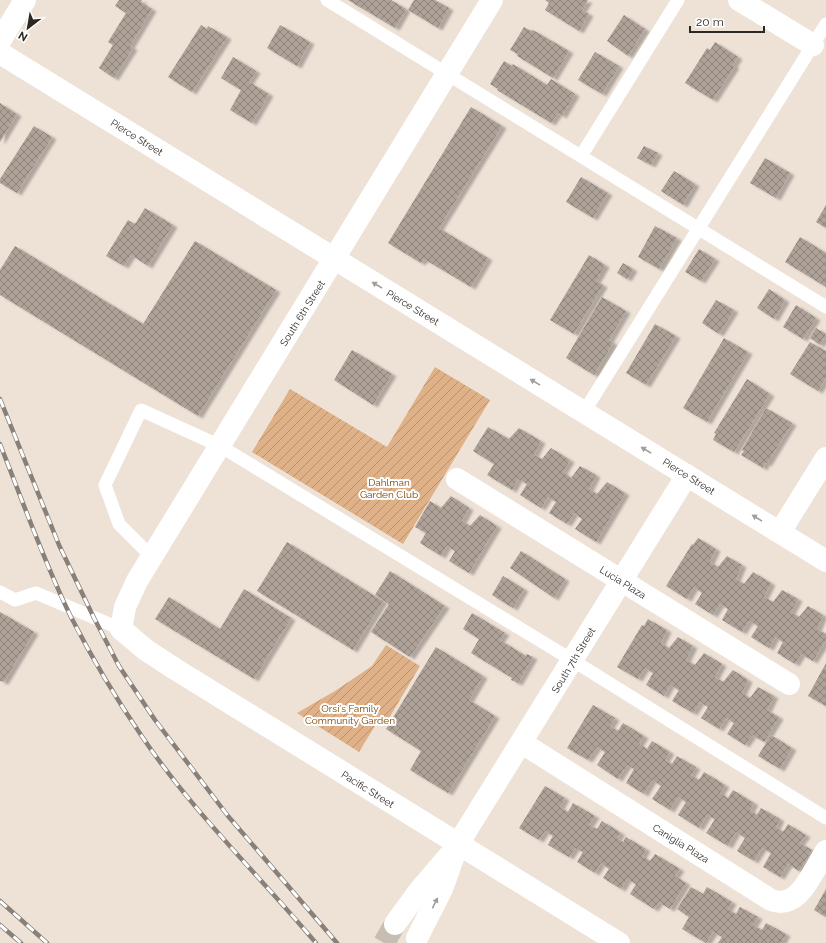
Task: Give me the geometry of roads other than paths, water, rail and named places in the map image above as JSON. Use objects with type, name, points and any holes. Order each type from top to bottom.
[{"type":"street","points":[[0,41],[26,0]]},
{"type":"street","name":"South 6th Street","points":[[121,629],[123,613],[129,596],[152,557],[492,0]]},
{"type":"street","points":[[739,0],[813,45]]},
{"type":"street","name":"Pierce Street","points":[[0,53],[826,560]]},
{"type":"street","points":[[780,532],[826,458]]},
{"type":"street","name":"South 7th Street","points":[[395,924],[419,891],[458,844],[687,475]]},
{"type":"street","name":"Lucia Plaza","points":[[458,479],[789,684]]},
{"type":"street","name":"Pacific Street","points":[[121,629],[146,650],[175,669],[619,943]]},
{"type":"street","name":"Caniglia Plaza","points":[[522,743],[770,900],[779,903],[793,900],[799,894],[826,851]]},
{"type":"street","name":"South 7th Street","points":[[417,938],[440,893],[458,844]]},
{"type":"lane","points":[[327,0],[826,307]]},
{"type":"lane","points":[[581,156],[678,0]]},
{"type":"lane","points":[[584,412],[826,24]]},
{"type":"lane","points":[[152,557],[119,524],[105,485],[141,410],[220,446],[572,660],[826,818]]},
{"type":"lane","points":[[0,592],[15,600],[36,593],[121,629]]},
{"type":"tunnel","points":[[384,943],[395,924]]},
{"type":"railway","points":[[0,399],[59,545],[119,666],[155,720],[228,816],[337,943]]},
{"type":"railway","points":[[0,444],[61,596],[87,647],[122,706],[160,763],[203,816],[316,943]]},
{"type":"railway","points":[[0,901],[47,943]]},
{"type":"railway","points":[[0,925],[21,943]]},
{"type":"park label","name":"Dahlman Garden Club","points":[[389,488]]},
{"type":"park label","name":"Orsi's Family Community Garden","points":[[350,714]]}]
